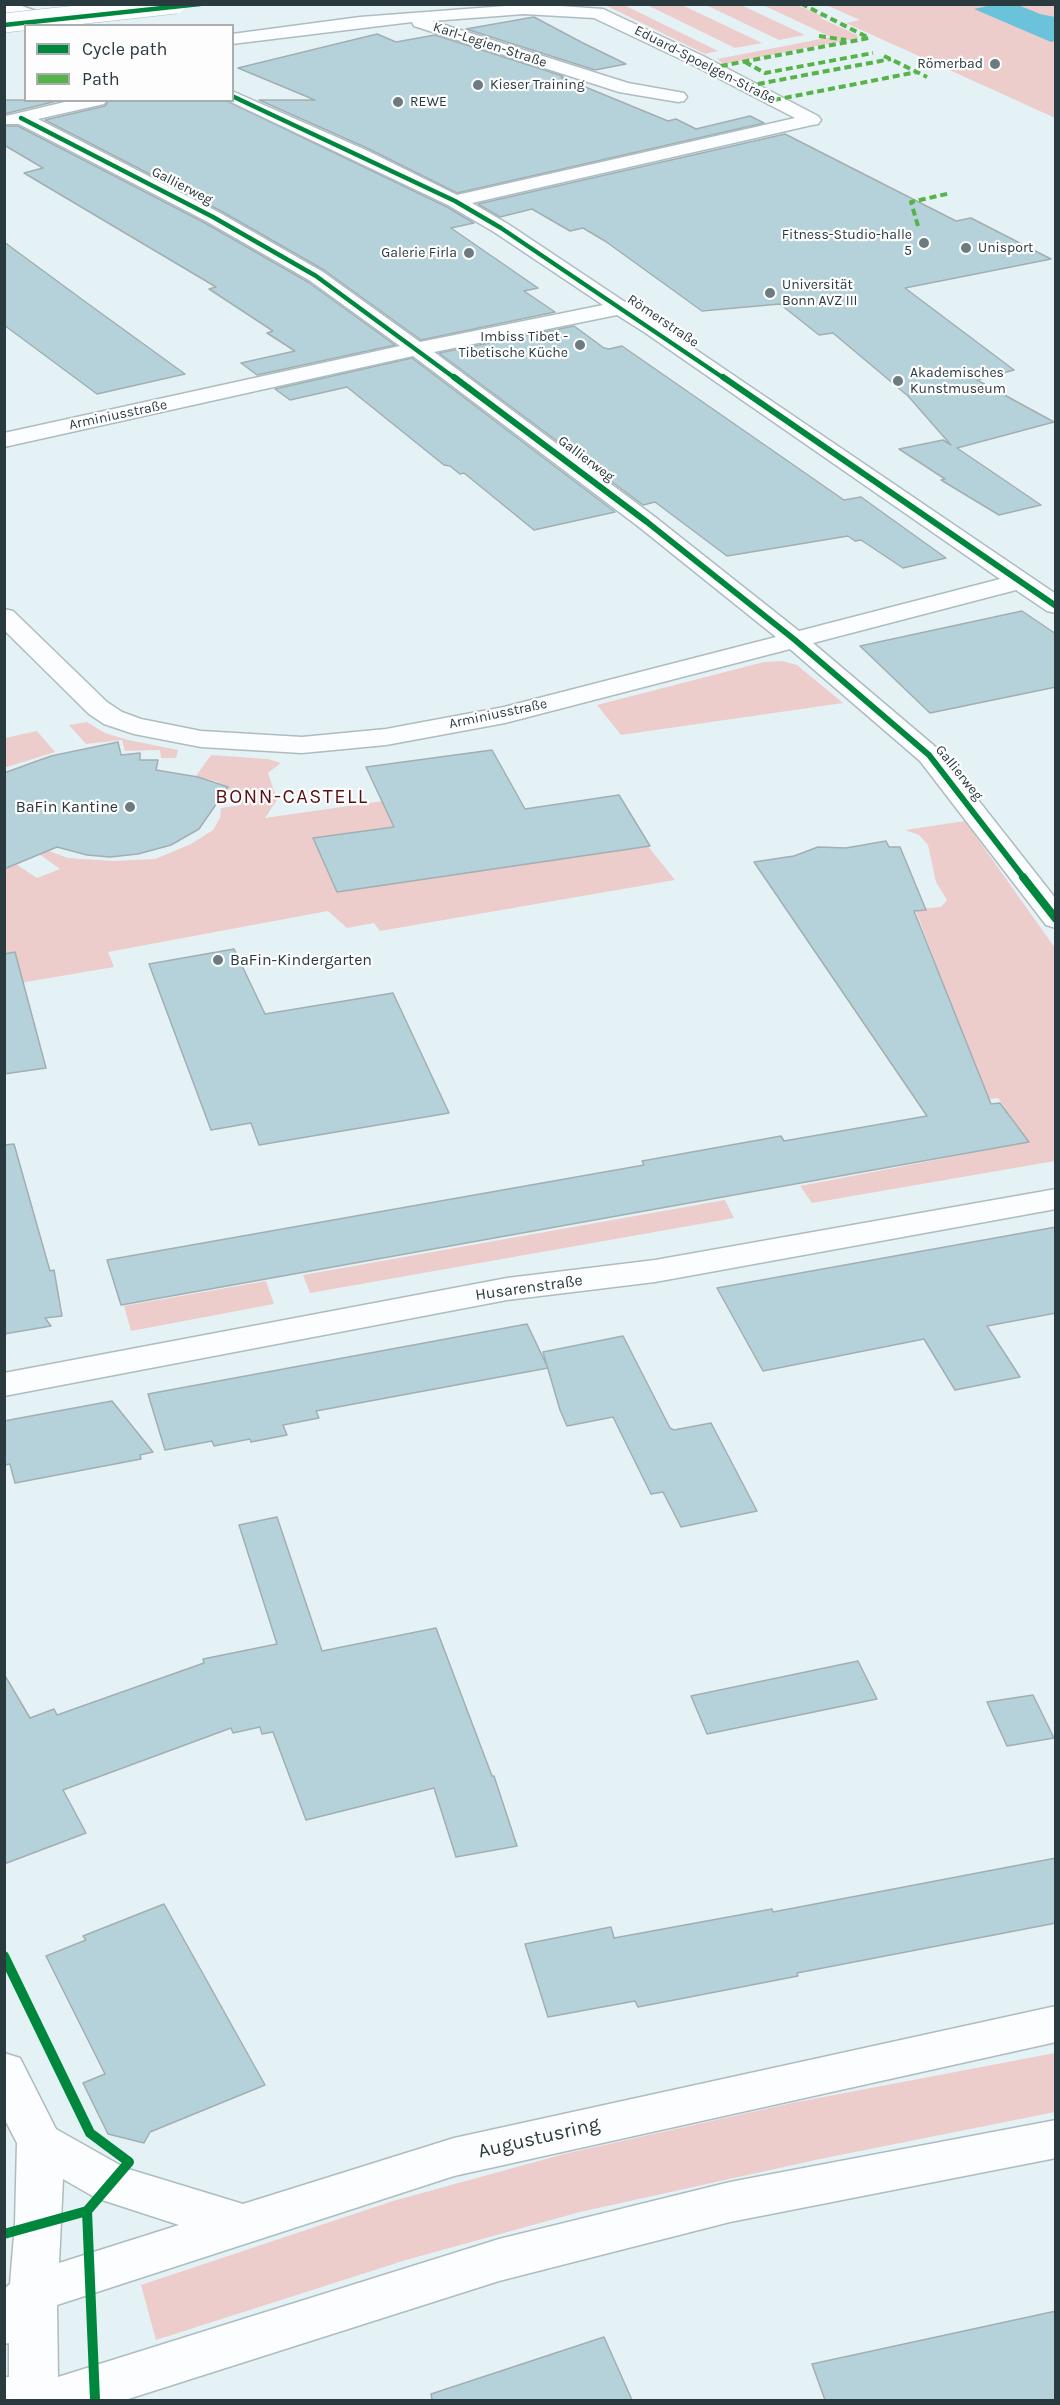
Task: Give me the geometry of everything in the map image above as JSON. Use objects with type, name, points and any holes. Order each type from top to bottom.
[{"type":"main road","points":[[4,11],[80,4]]},
{"type":"main road","points":[[4,23],[176,4]]},
{"type":"main road","points":[[4,6],[55,24]]},
{"type":"main road","name":"Eduard-Spoelgen-Straße","points":[[234,39],[407,17],[524,9],[597,13],[812,120],[455,201]]},
{"type":"main road","name":"Karl-Legien-Straße","points":[[407,17],[625,88],[678,97]]},
{"type":"main road","name":"Römerstraße","points":[[234,97],[455,201],[501,228],[1056,606]]},
{"type":"main road","points":[[13,120],[90,102]]},
{"type":"main road","name":"Gallierweg","points":[[13,120],[213,217],[306,270],[366,310],[647,522],[795,640],[929,755],[1056,919]]},
{"type":"main road","name":"Arminiusstraße","points":[[4,440],[416,349],[620,308]]},
{"type":"main road","name":"Arminiusstraße","points":[[4,616],[98,708],[113,718],[166,734],[259,744],[302,745],[386,737],[494,717],[1021,581]]},
{"type":"main road","name":"Husarenstraße","points":[[4,1385],[507,1289],[655,1271],[1056,1199]]},
{"type":"main road","name":"Augustusring","points":[[19,2307],[242,2224],[454,2157],[1056,2024]]},
{"type":"main road","points":[[4,2071],[40,2143],[39,2223],[19,2307],[34,2400]]},
{"type":"main road","points":[[57,2400],[498,2260],[730,2202],[1056,2139]]},
{"type":"main road","points":[[40,2143],[112,2184],[242,2224]]},
{"type":"main road","points":[[4,2399],[10,2400]]},
{"type":"shaded area","points":[[769,4],[797,5],[824,17],[820,18],[857,35],[858,38],[724,64],[717,59],[831,37],[765,6]]},
{"type":"shaded area","points":[[605,5],[624,5],[718,51],[705,54]]},
{"type":"shaded area","points":[[647,5],[682,5],[762,43],[735,48]]},
{"type":"shaded area","points":[[706,5],[741,5],[805,35],[779,40]]},
{"type":"shaded area","name":"Römerbad","points":[[826,5],[1055,5],[1055,118],[846,23],[860,20]]},
{"type":"shaded area","points":[[782,661],[797,665],[843,703],[621,735],[597,705],[764,662]]},
{"type":"shaded area","points":[[87,722],[105,733],[178,750],[176,758],[161,758],[160,750],[125,751],[122,740],[86,744],[69,725]]},
{"type":"shaded area","points":[[37,731],[55,752],[5,766],[5,738]]},
{"type":"shaded area","points":[[211,755],[268,759],[281,763],[268,773],[277,800],[265,818],[418,796],[647,845],[675,880],[380,931],[374,923],[347,928],[328,911],[108,952],[114,967],[20,983],[5,953],[5,857],[37,878],[60,869],[39,854],[49,851],[68,858],[113,861],[155,859],[191,844],[213,830],[220,818],[221,808],[241,805],[240,797],[218,782],[196,776]]},
{"type":"shaded area","points":[[965,821],[1055,948],[1055,1161],[812,1203],[800,1186],[1029,1142],[998,1098],[973,1102],[978,1072],[955,1013],[939,1014],[950,1001],[915,909],[941,907],[947,900],[936,882],[928,845],[919,835],[905,830]]},
{"type":"shaded area","points":[[725,1200],[734,1218],[310,1293],[303,1275]]},
{"type":"shaded area","points":[[266,1281],[274,1304],[131,1331],[124,1306]]},
{"type":"shaded area","points":[[1055,2053],[1055,2112],[820,2159],[580,2212],[406,2260],[156,2340],[141,2285],[393,2201],[564,2154],[792,2103]]},
{"type":"water","points":[[996,4],[1018,5],[1055,17],[1055,41],[1051,42],[974,9]]},
{"type":"building","points":[[534,17],[626,64],[595,70],[466,29]]},
{"type":"building","points":[[377,34],[396,42],[435,35],[563,76],[561,77],[668,121],[676,119],[696,129],[750,116],[764,123],[457,193],[369,149],[259,100],[315,100],[238,68]]},
{"type":"building","points":[[4,100],[53,102],[4,114]]},
{"type":"building","points":[[108,102],[229,102],[447,207],[474,223],[451,228],[538,288],[524,291],[555,312],[421,340],[324,270],[221,211],[45,120],[105,106]]},
{"type":"building","points":[[4,126],[18,126],[205,223],[308,282],[395,345],[257,375],[241,363],[295,351],[267,333],[273,331],[209,289],[216,287],[24,173],[43,168],[4,145]]},
{"type":"building","points":[[785,134],[956,221],[971,218],[1051,259],[905,288],[1014,370],[977,380],[1054,422],[957,448],[1041,505],[999,515],[941,480],[945,479],[899,449],[943,440],[951,445],[908,396],[833,333],[819,335],[780,304],[702,311],[605,241],[583,228],[570,231],[532,209],[500,217],[478,204]]},
{"type":"building","points":[[4,242],[185,374],[97,394],[4,325]]},
{"type":"building","points":[[574,326],[604,348],[622,346],[844,500],[861,497],[946,558],[903,568],[861,540],[855,541],[848,536],[727,556],[655,502],[643,505],[439,353]]},
{"type":"building","points":[[412,358],[615,512],[534,530],[464,473],[460,474],[450,466],[444,465],[347,387],[290,400],[275,389]]},
{"type":"building","points":[[1022,611],[1056,634],[1056,687],[930,713],[860,646]]},
{"type":"building","name":"BaFin Kantine","points":[[118,742],[121,755],[140,753],[140,760],[158,760],[156,770],[198,777],[228,787],[199,829],[171,845],[138,854],[110,857],[87,855],[57,847],[4,869],[4,773],[51,756]]},
{"type":"building","points":[[492,750],[525,809],[619,795],[650,846],[337,892],[313,838],[394,827],[366,767]]},
{"type":"building","points":[[886,841],[889,847],[900,847],[926,910],[914,911],[991,1104],[1000,1103],[1029,1142],[121,1305],[107,1260],[644,1165],[642,1161],[781,1136],[784,1141],[927,1116],[754,862],[794,856],[818,847],[846,848]]},
{"type":"building","points":[[234,949],[265,1014],[393,993],[449,1113],[259,1145],[251,1123],[211,1130],[149,964]]},
{"type":"building","points":[[15,952],[46,1068],[4,1074],[4,954]]},
{"type":"building","points":[[14,1144],[50,1271],[54,1270],[62,1316],[45,1318],[51,1326],[4,1334],[4,1145]]},
{"type":"building","points":[[1056,1227],[1056,1313],[987,1326],[1020,1377],[955,1390],[924,1339],[763,1371],[717,1288]]},
{"type":"building","points":[[527,1324],[548,1368],[316,1411],[319,1418],[283,1425],[287,1435],[251,1442],[250,1439],[214,1446],[212,1441],[165,1450],[148,1394]]},
{"type":"building","points":[[623,1336],[670,1428],[674,1430],[711,1423],[757,1511],[681,1527],[663,1492],[651,1494],[613,1417],[567,1426],[543,1352]]},
{"type":"building","points":[[112,1401],[153,1452],[140,1455],[141,1459],[15,1483],[10,1464],[4,1465],[4,1421]]},
{"type":"building","points":[[277,1517],[322,1651],[436,1628],[492,1776],[494,1776],[517,1846],[456,1857],[434,1788],[306,1820],[273,1732],[262,1734],[260,1727],[233,1733],[231,1728],[63,1790],[86,1833],[4,1864],[4,1674],[30,1718],[54,1709],[57,1715],[204,1663],[203,1659],[277,1644],[239,1525]]},
{"type":"building","points":[[858,1661],[877,1699],[707,1734],[691,1696]]},
{"type":"building","points":[[1033,1695],[1054,1738],[1007,1746],[987,1702]]},
{"type":"building","points":[[1056,1858],[1056,1923],[797,1973],[798,1976],[638,2007],[635,2001],[548,2017],[525,1944],[611,1927],[614,1938],[772,1909],[773,1912]]},
{"type":"building","points":[[164,1904],[265,2085],[150,2132],[144,2143],[108,2134],[83,2083],[105,2074],[46,1956],[86,1940],[83,1936]]},
{"type":"building","points":[[1056,2311],[1056,2400],[825,2400],[812,2364]]},
{"type":"building","points":[[604,2337],[632,2400],[432,2400],[431,2394]]},
{"type":"marked path","points":[[710,68],[869,38],[802,4]]},
{"type":"marked path","points":[[819,36],[846,40]]},
{"type":"marked path","points":[[745,62],[765,73],[873,53]]},
{"type":"marked path","points":[[884,56],[927,77]]},
{"type":"marked path","points":[[747,86],[891,59]]},
{"type":"marked path","points":[[774,100],[917,72]]},
{"type":"marked path","points":[[918,226],[911,202],[951,193]]},
{"type":"cycle path","points":[[4,25],[200,4]]},
{"type":"cycle path","points":[[234,97],[455,201],[501,228],[1056,606]]},
{"type":"cycle path","points":[[21,118],[213,217],[316,276],[647,522],[795,640],[929,755],[1056,919]]},
{"type":"cycle path","points":[[4,1956],[90,2133],[129,2162],[87,2211],[4,2234]]},
{"type":"cycle path","points":[[87,2211],[95,2400]]},
{"type":"place","name":"Römerbad","points":[[995,64]]},
{"type":"place","name":"Kieser Training","points":[[478,85]]},
{"type":"place","name":"REWE","points":[[398,102]]},
{"type":"place","name":"Fitness-Studio-halle 5","points":[[924,243]]},
{"type":"place","name":"Unisport","points":[[966,248]]},
{"type":"place","name":"Galerie Firla","points":[[469,253]]},
{"type":"place","name":"Universität Bonn AVZ III","points":[[770,293]]},
{"type":"place","name":"Imbiss Tibet - Tibetische Küche","points":[[580,345]]},
{"type":"place","name":"Akademisches Kunstmuseum","points":[[898,381]]},
{"type":"place","name":"BaFin Kantine","points":[[130,807]]},
{"type":"place","name":"BaFin-Kindergarten","points":[[218,960]]},
{"type":"district","name":"BONN-CASTELL","points":[[292,797]]}]
